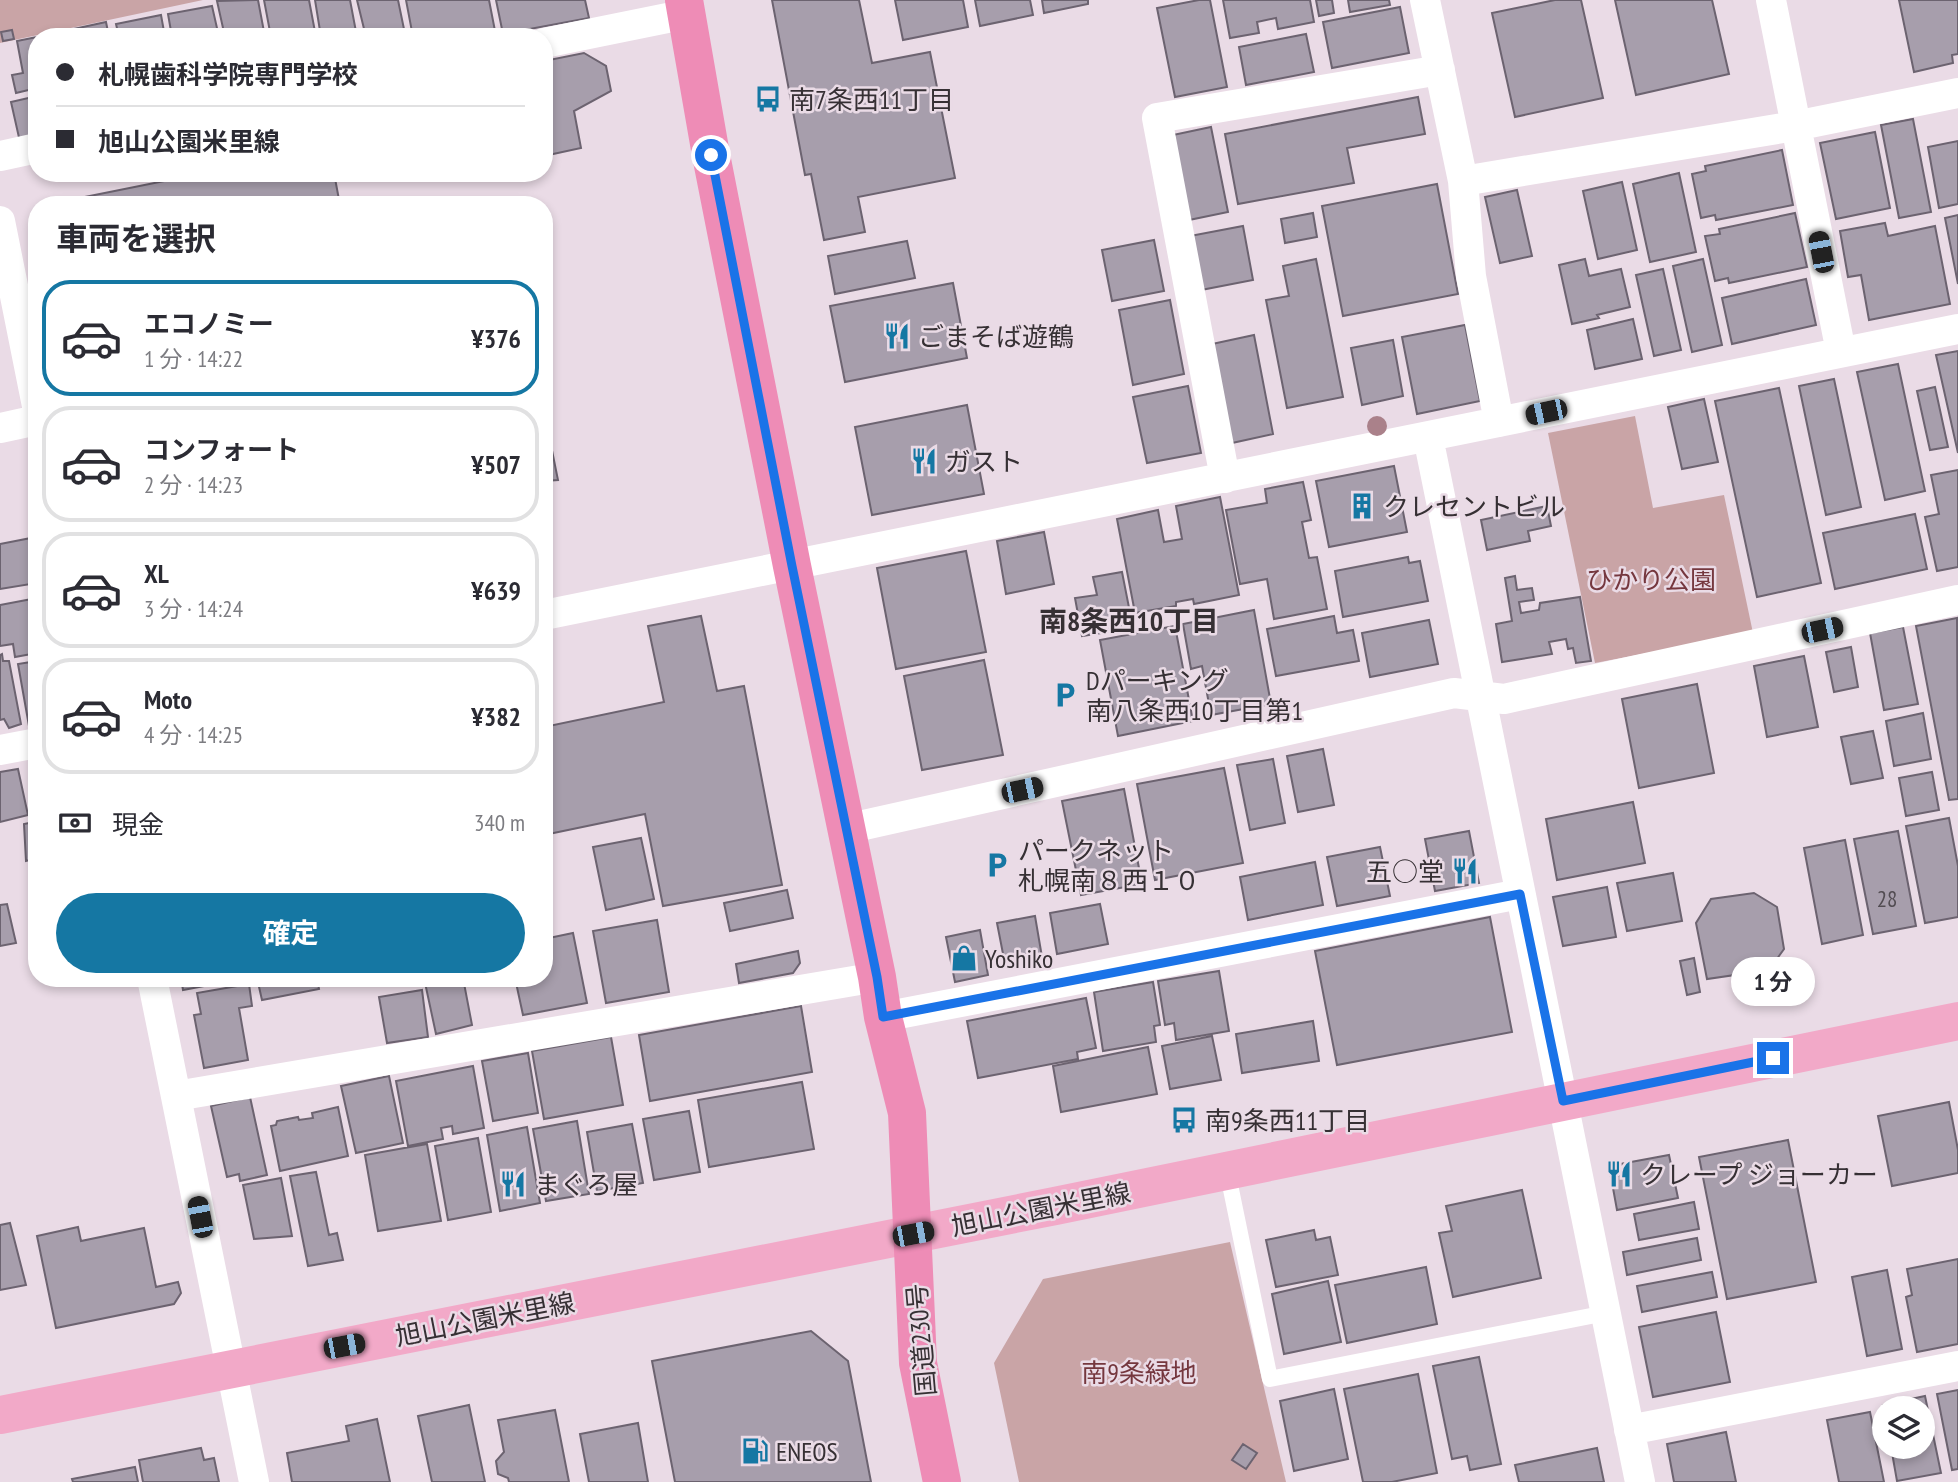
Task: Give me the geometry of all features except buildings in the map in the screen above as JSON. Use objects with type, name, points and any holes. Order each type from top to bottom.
[{"type":"highway","name":"国道230号","points":[[686,7],[711,155],[792,566],[883,1017],[907,1113],[918,1363],[942,1482]]},
{"type":"main road","name":"旭山公園米里線","points":[[0,1415],[913,1234],[1958,1021]]},
{"type":"street","points":[[1425,0],[1463,181],[1471,276],[1499,422]]},
{"type":"street","points":[[1772,0],[1841,352]]},
{"type":"street","points":[[553,41],[686,7]]},
{"type":"street","points":[[1225,478],[1157,118],[1440,70]]},
{"type":"street","points":[[1463,181],[1795,126],[1958,93]]},
{"type":"street","points":[[0,156],[28,150]]},
{"type":"street","points":[[0,221],[28,361]]},
{"type":"street","points":[[553,613],[1958,329]]},
{"type":"street","points":[[0,428],[28,422]]},
{"type":"street","points":[[1428,437],[1640,1482]]},
{"type":"street","points":[[846,829],[1454,693],[1504,699],[1958,600]]},
{"type":"street","points":[[0,750],[28,745]]},
{"type":"street","points":[[883,1017],[1520,894]]},
{"type":"street","points":[[176,1096],[877,977]]},
{"type":"street","points":[[154,987],[254,1482]]},
{"type":"street","points":[[1629,1430],[1958,1366]]},
{"type":"lane","points":[[1227,1170],[1270,1379],[1606,1313]]},
{"type":"green space","points":[[0,0],[203,0],[71,28],[28,28],[28,37],[0,43]]},
{"type":"green space","name":"ひかり公園","points":[[1635,416],[1653,508],[1724,495],[1753,633],[1595,663],[1548,433]]},
{"type":"green space","name":"南9条緑地","points":[[1230,1242],[1286,1482],[1019,1482],[994,1363],[1043,1279]]},
{"type":"place","name":"南7条西11丁目","points":[[768,99]]},
{"type":"place","name":"ごまそば遊鶴","points":[[897,336]]},
{"type":"place","name":"ガスト","points":[[924,461]]},
{"type":"place","name":"クレセントビル","points":[[1362,506]]},
{"type":"place","name":"Dパーキング 南八条西10丁目第1","points":[[1065,695]]},
{"type":"place","name":"パークネット 札幌南８西１０","points":[[997,865]]},
{"type":"place","name":"五○堂","points":[[1465,871]]},
{"type":"place","name":"Yoshiko","points":[[964,958]]},
{"type":"place","name":"南9条西11丁目","points":[[1184,1120]]},
{"type":"place","name":"クレープ ジョーカー","points":[[1619,1174]]},
{"type":"place","name":"まぐろ屋","points":[[513,1184]]},
{"type":"place","name":"ENEOS","points":[[755,1451]]},
{"type":"district","name":"南8条西10丁目","points":[[1129,620]]},
{"type":"route","points":[[711,155],[883,1017],[1520,894],[1563,1101],[1773,1058]]}]
